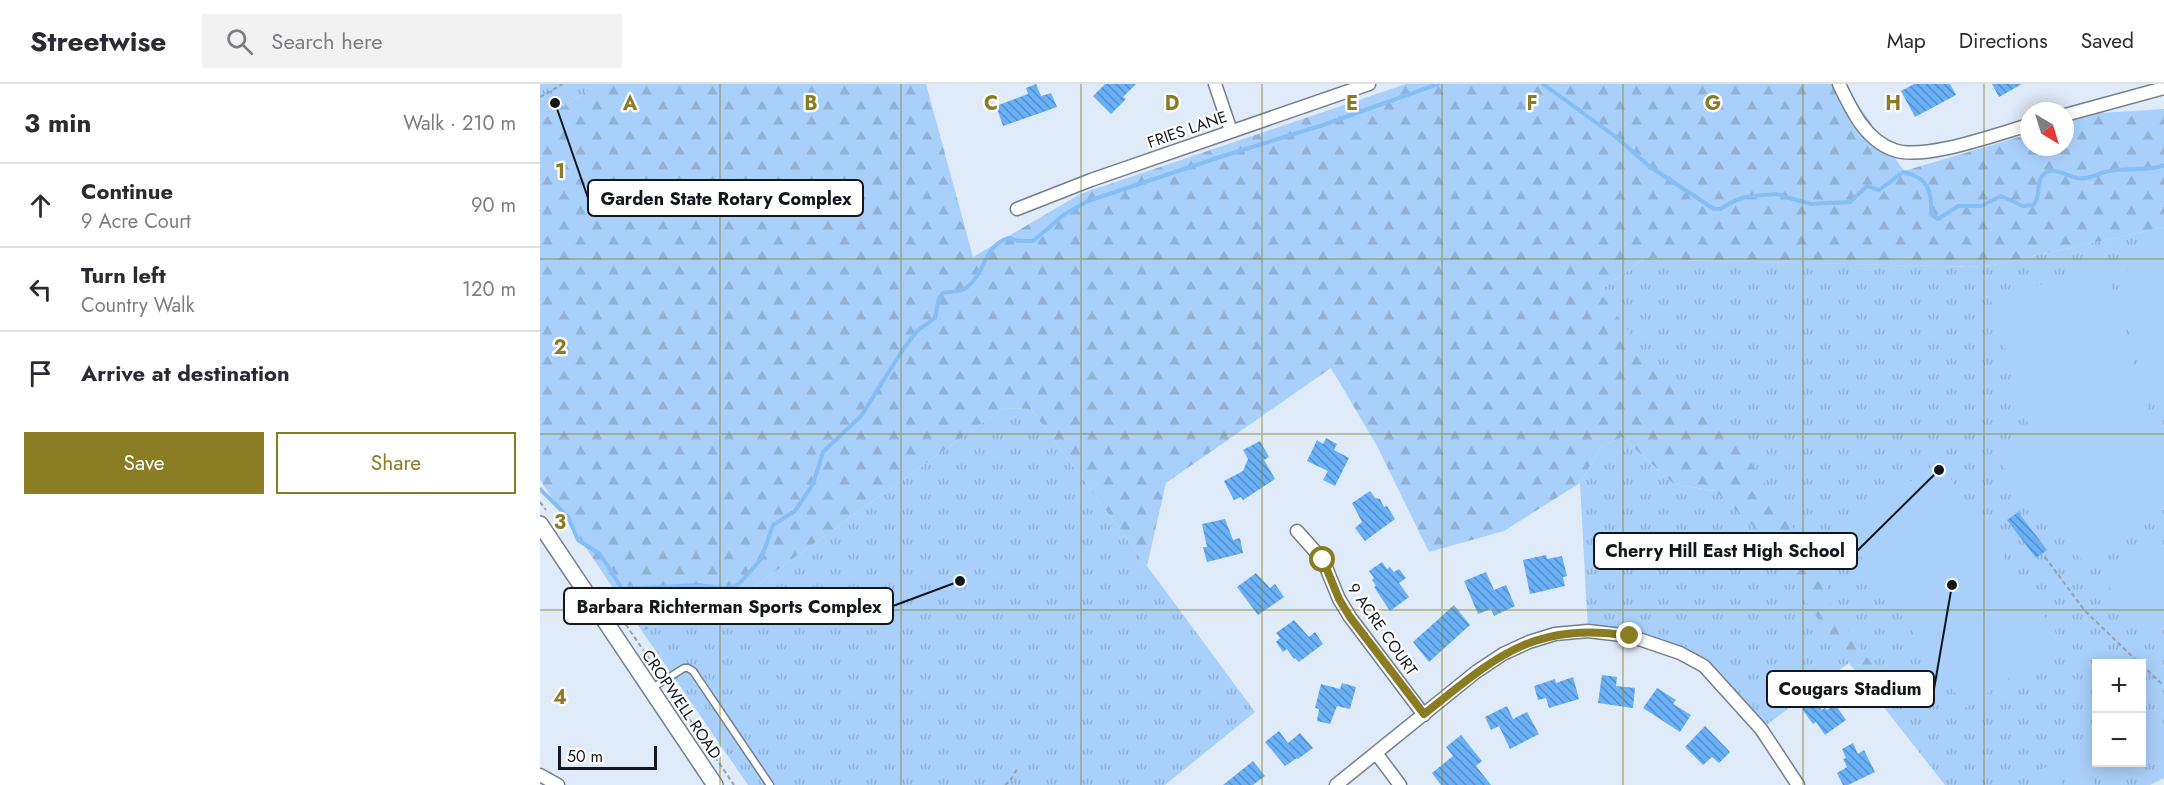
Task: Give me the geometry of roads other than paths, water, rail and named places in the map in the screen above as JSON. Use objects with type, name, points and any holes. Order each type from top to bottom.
[{"type":"street","points":[[1215,84],[1231,131]]},
{"type":"street","name":"FRIES LANE","points":[[1017,209],[1091,180],[1368,84]]},
{"type":"street","points":[[1839,84],[1851,109],[1865,130],[1894,150],[1912,153],[1944,149],[2020,128]]},
{"type":"street","points":[[2074,113],[2164,88]]},
{"type":"street","name":"CROPWELL ROAD","points":[[540,524],[715,785]]},
{"type":"street","name":"9 ACRE COURT","points":[[1297,531],[1323,560],[1339,599],[1350,617],[1424,714]]},
{"type":"street","points":[[1336,785],[1476,672],[1503,654],[1529,642],[1555,634],[1588,632],[1630,636],[1680,653],[1704,666],[1761,729],[1798,785]]},
{"type":"street","points":[[1376,753],[1400,785]]},
{"type":"street","points":[[540,775],[558,785]]},
{"type":"lane","points":[[651,689],[684,668],[693,671],[770,785]]},
{"type":"waterway","points":[[540,489],[568,517],[578,540],[600,554],[622,589],[699,585],[728,589],[739,584],[761,559],[773,525],[795,511],[813,484],[823,452],[861,416],[917,331],[935,318],[939,298],[943,293],[963,290],[973,282],[989,253],[1001,242],[1009,238],[1018,241],[1033,241],[1065,214],[1088,201],[1323,125],[1438,84]]},
{"type":"waterway","points":[[1543,84],[1616,137],[1649,166],[1714,209],[1720,209],[1745,197],[1776,194],[1811,204],[1850,202],[1867,186],[1879,190],[1903,172],[1918,177],[1927,186],[1931,198],[1931,214],[1938,219],[1958,206],[1981,206],[2001,196],[2023,206],[2033,205],[2037,198],[2041,178],[2051,171],[2084,178],[2105,172],[2164,165]]},
{"type":"place","name":"Garden State Rotary Complex","points":[[555,103]]},
{"type":"place","name":"Cherry Hill East High School","points":[[1939,470]]},
{"type":"place","name":"Barbara Richterman Sports Complex","points":[[960,581]]},
{"type":"place","name":"Cougars Stadium","points":[[1952,585]]}]
